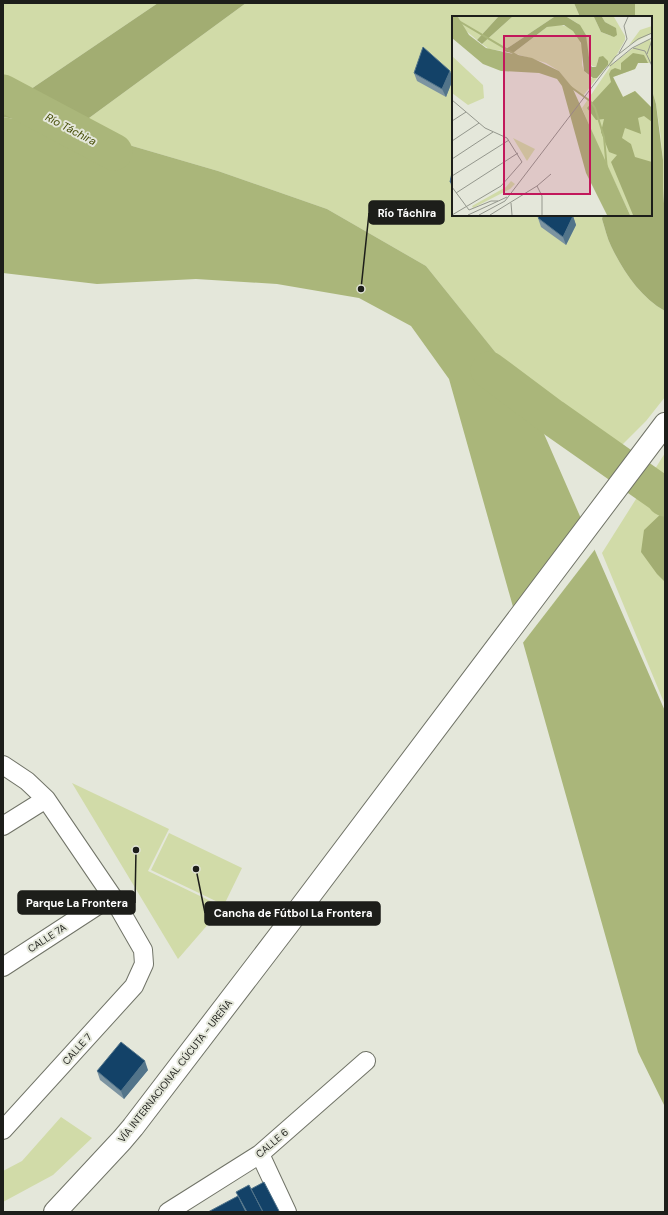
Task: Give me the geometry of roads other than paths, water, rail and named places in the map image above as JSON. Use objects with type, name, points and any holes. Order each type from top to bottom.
[{"type":"main road","name":"VÍA INTERNACIONAL CÚCUTA - UREÑA","points":[[55,1212],[122,1140],[289,923],[665,424]]},
{"type":"street","points":[[3,765],[27,781],[46,799],[112,896]]},
{"type":"street","points":[[3,826],[46,799]]},
{"type":"street","name":"CALLE 7","points":[[3,1130],[134,986],[144,964],[143,950],[112,896]]},
{"type":"street","name":"CALLE 7A","points":[[3,967],[112,896]]},
{"type":"street","name":"CALLE 6","points":[[168,1212],[260,1154],[366,1061]]},
{"type":"street","points":[[260,1154],[287,1212]]},
{"type":"water","points":[[3,117],[74,129],[218,171],[327,209],[426,266],[524,388],[665,711],[665,1107],[638,1052],[449,379],[411,326],[359,298],[277,284],[196,279],[97,284],[3,273]]},
{"type":"waterway","name":"Río Táchira","points":[[3,93],[114,152]]},
{"type":"waterway","name":"Río Táchira","points":[[489,370],[552,417],[663,495],[665,498]]},
{"type":"place","name":"Río Táchira","points":[[361,289]]},
{"type":"place","name":"Parque La Frontera","points":[[136,850]]},
{"type":"place","name":"Cancha de Fútbol La Frontera","points":[[196,869]]}]
